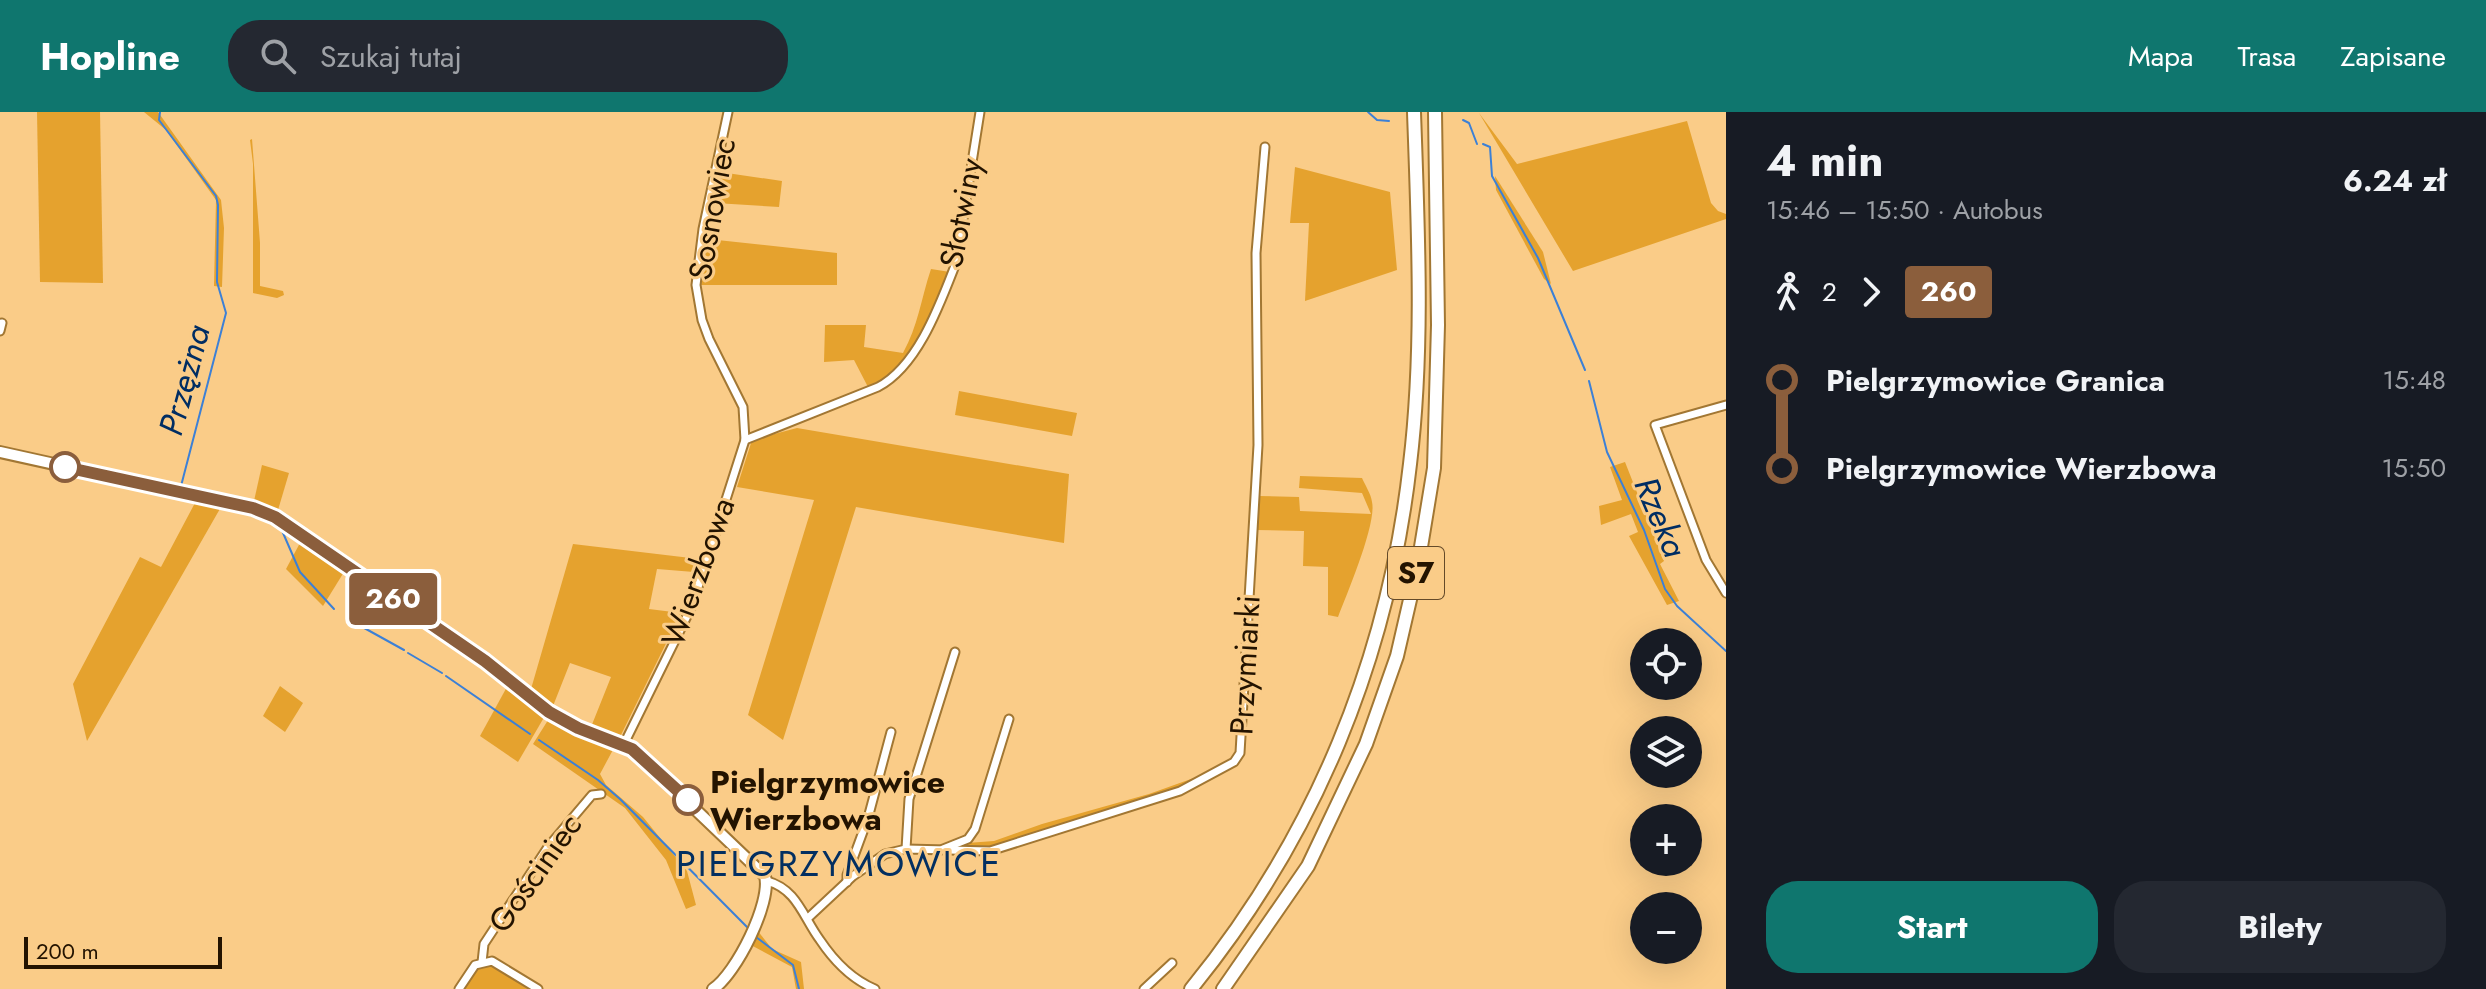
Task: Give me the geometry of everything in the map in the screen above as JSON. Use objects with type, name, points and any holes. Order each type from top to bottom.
[{"type":"highway","name":"S7","points":[[1191,989],[1250,911],[1282,859],[1348,726],[1374,648],[1398,553],[1411,463],[1418,319],[1414,112]]},
{"type":"highway","name":"S7","points":[[1223,989],[1308,866],[1366,744],[1397,656],[1418,565],[1434,468],[1438,325],[1435,112]]},
{"type":"street","name":"Sosnowiec","points":[[728,112],[703,229],[696,285],[702,320],[745,413],[745,440]]},
{"type":"street","name":"Słotwiny","points":[[745,440],[878,387],[889,381],[911,358],[956,263],[980,112]]},
{"type":"street","name":"Przymiarki","points":[[808,918],[878,857],[906,849],[990,851],[1180,791],[1234,762],[1240,753],[1258,445],[1256,253],[1265,147]]},
{"type":"street","points":[[1726,405],[1655,425],[1706,560],[1726,593]]},
{"type":"street","name":"Wierzbowa","points":[[624,744],[692,606],[745,440]]},
{"type":"street","points":[[0,452],[253,508],[275,517],[485,661],[549,712],[578,728],[624,744],[638,754],[762,871],[767,881],[767,893],[740,956],[730,974],[713,989]]},
{"type":"street","points":[[906,849],[909,799],[955,652]]},
{"type":"street","points":[[941,850],[972,835],[998,762],[1009,719]]},
{"type":"street","points":[[847,882],[891,732]]},
{"type":"street","name":"Gościniec","points":[[459,989],[470,969],[482,962],[484,944],[548,847],[592,795],[601,794]]},
{"type":"street","points":[[767,881],[792,894],[819,939],[846,971],[875,989]]},
{"type":"street","points":[[482,962],[492,961],[538,989]]},
{"type":"street","points":[[1144,989],[1172,963]]},
{"type":"street","points":[[1151,982],[1159,989]]},
{"type":"shaded area","points":[[37,112],[100,112],[103,283],[40,282]]},
{"type":"shaded area","points":[[144,112],[158,112],[221,200],[224,228],[222,287],[214,286],[216,200],[166,130]]},
{"type":"shaded area","points":[[1479,113],[1517,164],[1687,121],[1711,203],[1726,214],[1726,219],[1573,271]]},
{"type":"shaded area","points":[[252,139],[260,286],[283,291],[284,295],[277,298],[253,293]]},
{"type":"shaded area","points":[[1295,167],[1390,192],[1397,270],[1305,301],[1309,223],[1290,223]]},
{"type":"shaded area","points":[[720,172],[782,181],[779,207],[715,203]]},
{"type":"shaded area","points":[[1495,176],[1543,252],[1551,284],[1544,279],[1496,190]]},
{"type":"shaded area","points":[[708,239],[837,253],[837,285],[701,285],[701,266]]},
{"type":"shaded area","points":[[931,269],[950,272],[921,334],[889,377],[868,387],[854,360],[824,362],[825,325],[866,325],[864,347],[903,353],[916,322]]},
{"type":"shaded area","points":[[959,391],[1077,413],[1072,436],[955,415]]},
{"type":"shaded area","points":[[797,428],[1069,474],[1064,543],[856,507],[783,740],[748,715],[814,500],[737,487],[752,440]]},
{"type":"shaded area","points":[[1625,462],[1664,561],[1660,564],[1679,601],[1667,605],[1629,536],[1638,532],[1631,514],[1601,525],[1599,506],[1622,500],[1610,467]]},
{"type":"shaded area","points":[[262,465],[289,473],[278,510],[254,501]]},
{"type":"shaded area","points":[[1300,476],[1362,478],[1371,499],[1372,512],[1366,542],[1338,617],[1328,615],[1328,567],[1303,566],[1304,531],[1256,530],[1258,496],[1299,497],[1300,511],[1371,514],[1362,493],[1299,488]]},
{"type":"shaded area","points":[[196,501],[221,507],[87,741],[73,684],[140,557],[161,567]]},
{"type":"shaded area","points":[[300,543],[344,572],[323,606],[286,569]]},
{"type":"shaded area","points":[[573,544],[699,559],[694,572],[657,569],[649,609],[681,613],[620,737],[591,727],[611,677],[570,663],[553,706],[531,689]]},
{"type":"shaded area","points":[[508,685],[546,714],[518,762],[480,736]]},
{"type":"shaded area","points":[[280,686],[303,703],[285,732],[263,716]]},
{"type":"shaded area","points":[[550,717],[615,746],[600,774],[606,785],[643,817],[687,871],[696,905],[686,909],[666,860],[625,808],[533,744]]},
{"type":"shaded area","points":[[1205,774],[1175,790],[989,848],[946,849],[967,843],[994,841]]},
{"type":"shaded area","points":[[757,930],[772,949],[801,962],[804,989],[796,989],[792,967],[749,944]]},
{"type":"shaded area","points":[[489,963],[533,989],[464,989],[475,968]]},
{"type":"waterway","name":"Przężna","points":[[160,112],[159,120],[216,196],[217,282],[226,313],[181,486]]},
{"type":"waterway","name":"Rzeka","points":[[1368,112],[1377,120],[1389,121]]},
{"type":"waterway","name":"Rzeka","points":[[1463,120],[1469,123],[1477,144]]},
{"type":"waterway","name":"Rzeka","points":[[1483,144],[1490,147],[1492,176],[1538,258],[1585,370]]},
{"type":"waterway","name":"Rzeka","points":[[1589,381],[1607,452],[1644,530],[1665,589],[1677,606],[1726,651]]},
{"type":"waterway","name":"Przężna","points":[[280,526],[300,572],[334,609]]},
{"type":"waterway","name":"Przężna","points":[[357,624],[404,650]]},
{"type":"waterway","name":"Przężna","points":[[408,653],[442,673]]},
{"type":"waterway","name":"Przężna","points":[[446,676],[530,734]]},
{"type":"waterway","name":"Przężna","points":[[539,740],[598,780],[620,799],[747,927]]},
{"type":"waterway","name":"Przężna","points":[[756,937],[793,965],[799,989]]},
{"type":"bus line","name":"260","points":[[65,467],[253,508],[275,517],[485,661],[549,712],[578,728],[632,749],[688,800]]},
{"type":"place","name":"Pielgrzymowice Wierzbowa","points":[[688,800]]},
{"type":"district","name":"PIELGRZYMOWICE","points":[[839,863]]}]
